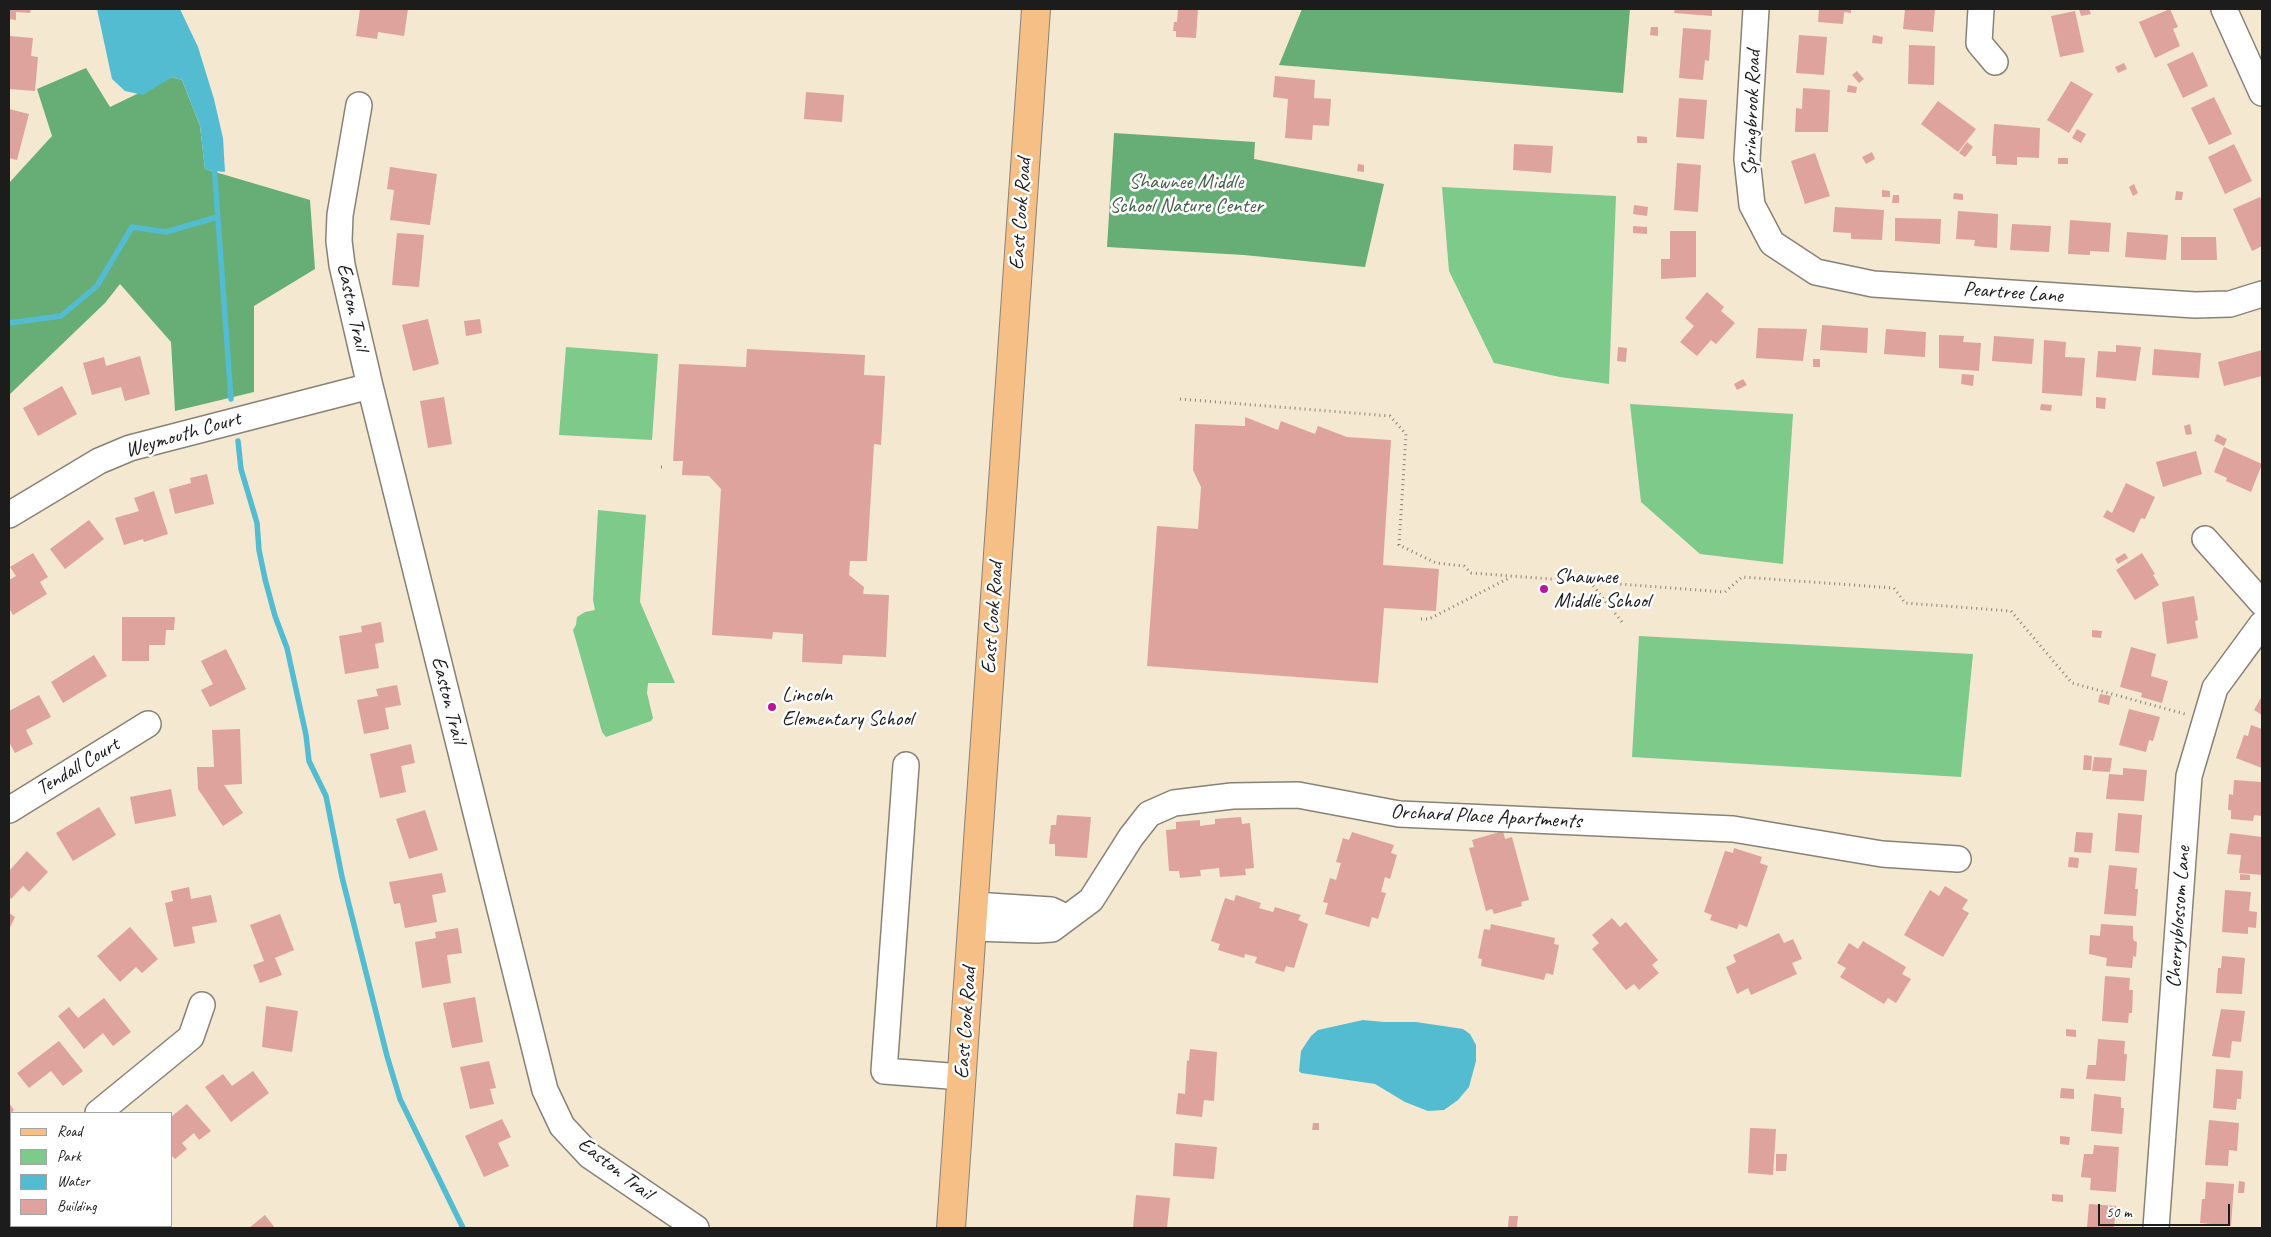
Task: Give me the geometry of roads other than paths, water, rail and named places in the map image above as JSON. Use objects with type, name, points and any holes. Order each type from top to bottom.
[{"type":"main road","name":"East Cook Road","points":[[951,1228],[1036,9]]},
{"type":"street","name":"Springbrook Road","points":[[1756,9],[1747,159],[1752,205],[1772,243]]},
{"type":"street","points":[[1981,9],[1979,43],[1995,62]]},
{"type":"street","points":[[2224,9],[2262,93]]},
{"type":"street","name":"Easton Trail","points":[[359,105],[340,215],[338,240],[342,265],[370,386],[545,1090],[562,1126],[590,1156],[696,1228]]},
{"type":"street","name":"Peartree Lane","points":[[1772,243],[1816,272],[1872,284],[2195,305],[2230,304],[2262,294]]},
{"type":"street","name":"Weymouth Court","points":[[9,515],[99,461],[130,448],[370,386]]},
{"type":"street","points":[[2205,539],[2262,603]]},
{"type":"street","name":"Cherryblossom Lane","points":[[2156,1228],[2189,776],[2215,688],[2262,624]]},
{"type":"street","name":"Tendall Court","points":[[9,810],[148,724]]},
{"type":"street","points":[[906,765],[884,1071],[962,1077]]},
{"type":"street","name":"Orchard Place Apartments","points":[[973,916],[1037,930],[1052,929],[1091,900],[1131,837],[1149,814],[1174,803],[1232,796],[1298,795],[1399,814],[1733,829],[1882,854],[1958,859]]},
{"type":"street","points":[[99,1112],[191,1037],[202,1005]]},
{"type":"water","points":[[97,9],[180,9],[198,47],[214,99],[223,138],[225,172],[205,170],[200,126],[182,80],[172,77],[143,95],[125,91],[112,79]]},
{"type":"water","points":[[1363,1020],[1416,1022],[1463,1029],[1470,1034],[1476,1045],[1476,1061],[1469,1087],[1458,1100],[1444,1110],[1428,1111],[1405,1102],[1375,1084],[1301,1073],[1299,1071],[1301,1051],[1311,1036],[1318,1030]]},
{"type":"waterway","points":[[214,164],[231,399]]},
{"type":"waterway","points":[[9,323],[61,316],[97,286],[132,227],[166,232],[217,217]]},
{"type":"waterway","points":[[238,441],[241,469],[257,523],[259,550],[265,579],[275,616],[287,648],[306,735],[309,761],[326,796],[342,877],[387,1056],[400,1099],[463,1228]]},
{"type":"place","name":"Shawnee Middle School","points":[[1544,589]]},
{"type":"place","name":"Lincoln Elementary School","points":[[772,707]]},
{"type":"park label","name":"Shawnee Middle School Nature Center","points":[[1186,194]]}]
